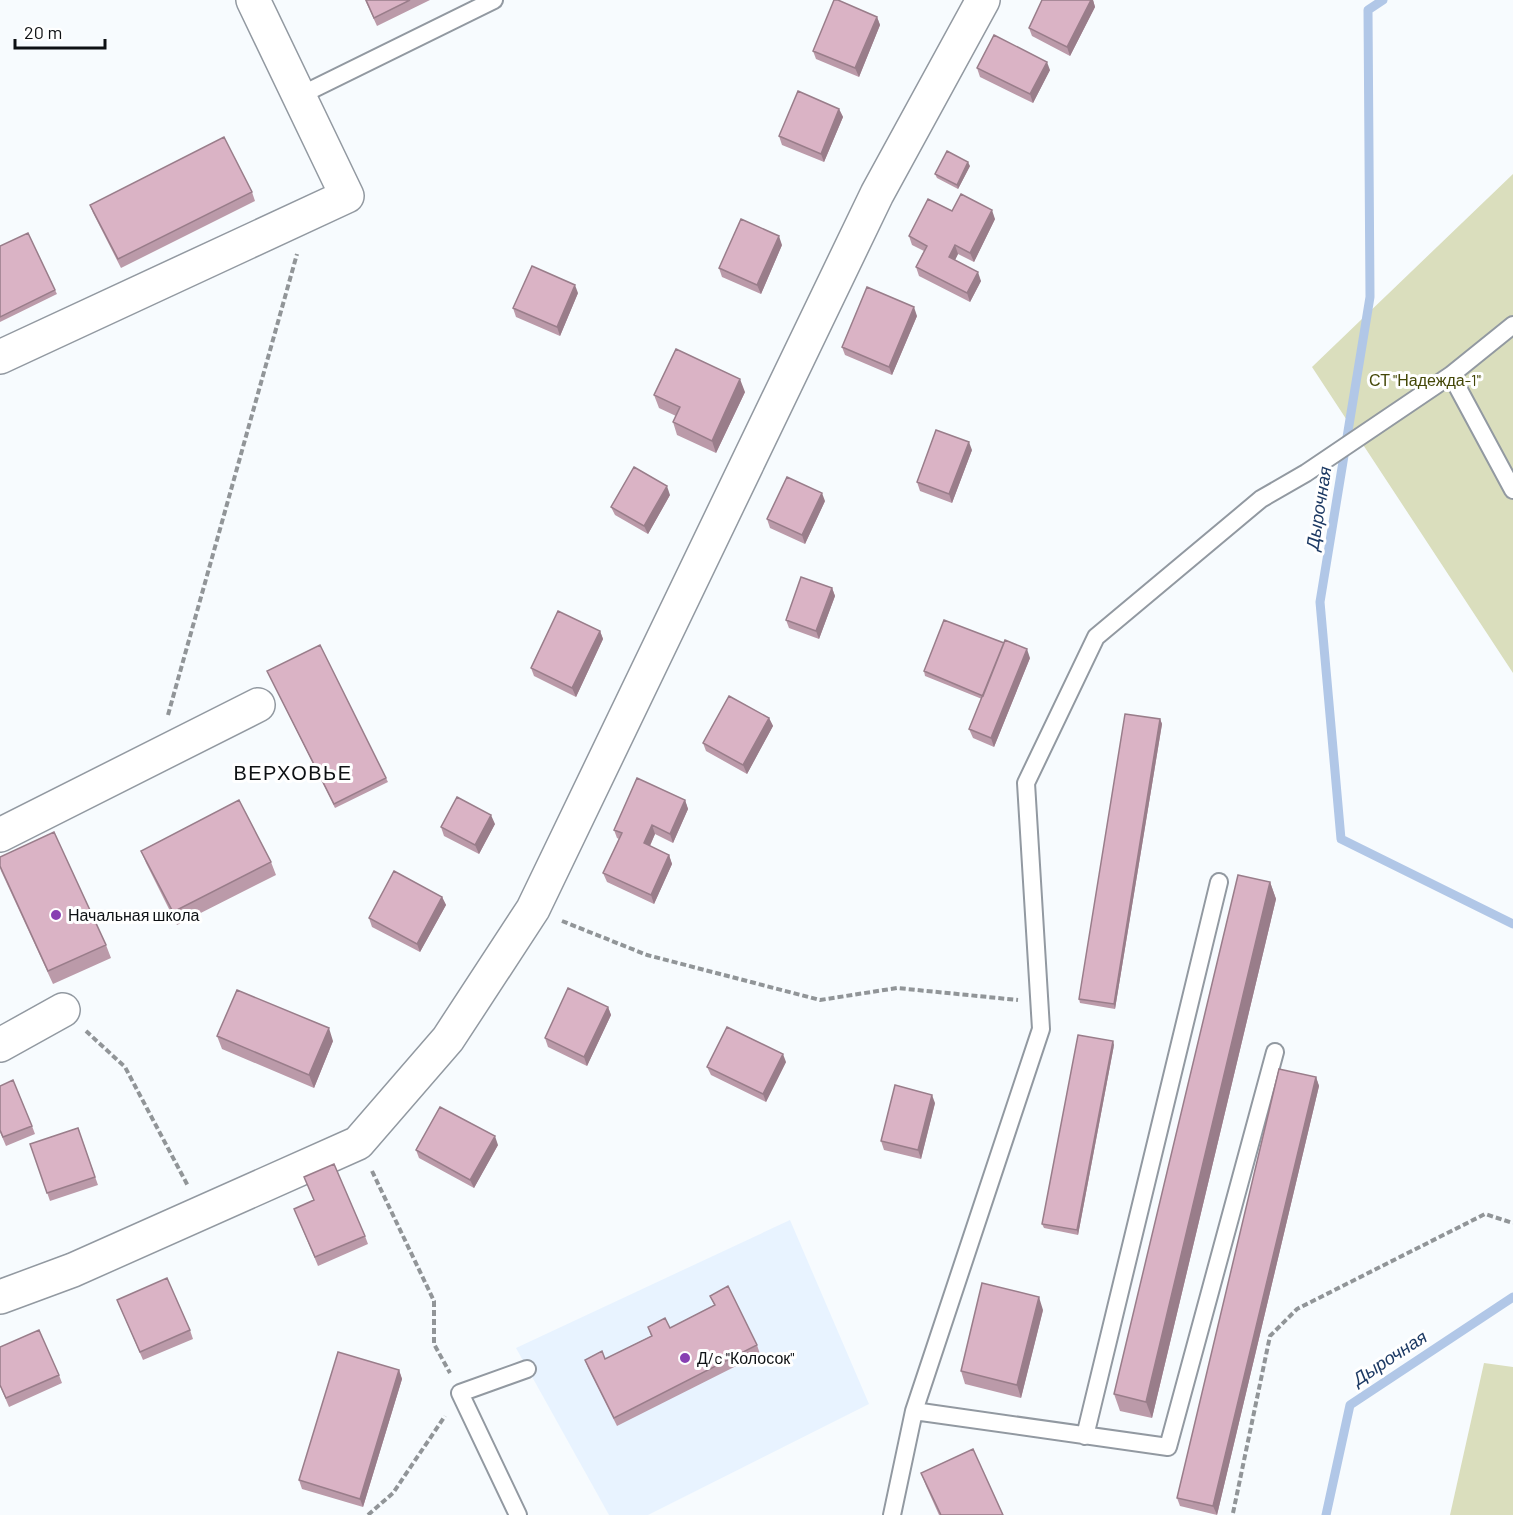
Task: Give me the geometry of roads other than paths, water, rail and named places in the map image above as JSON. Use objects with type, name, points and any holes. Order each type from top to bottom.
[{"type":"street","points":[[0,357],[347,196],[253,0]]},
{"type":"street","points":[[0,1297],[73,1270],[358,1143],[448,1039],[533,909],[877,194],[983,0]]},
{"type":"street","points":[[0,835],[258,705]]},
{"type":"street","points":[[0,1045],[63,1010]]},
{"type":"lane","points":[[299,96],[494,0]]},
{"type":"lane","points":[[892,1515],[914,1411],[1041,1029],[1026,783],[1096,637],[1261,499],[1306,473],[1451,375],[1513,325]]},
{"type":"lane","points":[[1451,375],[1513,490]]},
{"type":"lane","points":[[1084,1436],[1219,882]]},
{"type":"lane","points":[[914,1411],[1168,1447],[1275,1052]]},
{"type":"lane","points":[[519,1515],[460,1393],[527,1369]]},
{"type":"waterway","name":"Дырочная","points":[[1383,0],[1368,10],[1370,297],[1320,602],[1341,839],[1513,924]]},
{"type":"waterway","name":"Дырочная","points":[[1326,1515],[1350,1405],[1513,1297]]},
{"type":"place","name":"Начальная школа","points":[[56,915]]},
{"type":"place","name":"Д/c \"Колосок\"","points":[[685,1358]]},
{"type":"district","name":"ВЕРХОВЬЕ","points":[[293,773]]},
{"type":"park label","name":"СТ \"Надежда-1\"","points":[[1425,380]]}]
